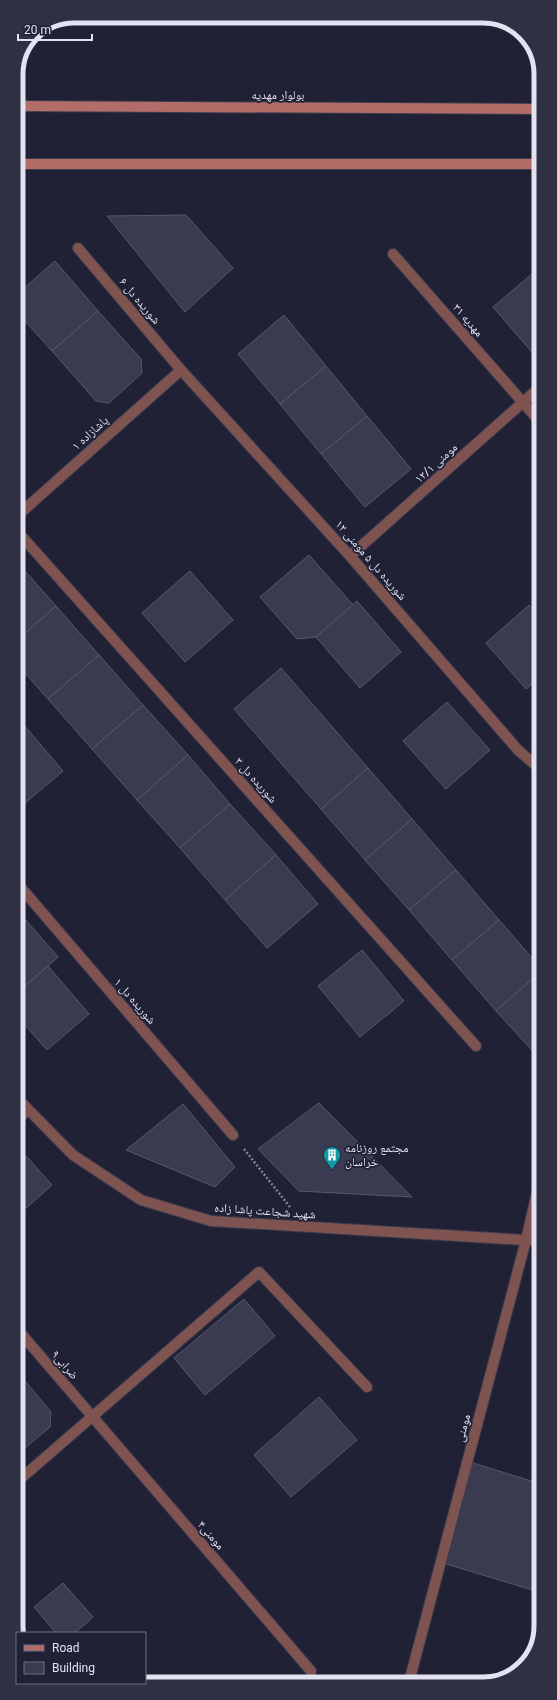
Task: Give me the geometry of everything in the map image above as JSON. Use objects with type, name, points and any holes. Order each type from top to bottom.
[{"type":"main road","name":"بولوار مهدیه","points":[[23,106],[534,109]]},
{"type":"main road","points":[[23,164],[534,164]]},
{"type":"street","name":"شوریده دل ۶","points":[[78,248],[181,370]]},
{"type":"street","name":"مهدیه ۳۱","points":[[393,254],[534,415]]},
{"type":"street","name":"پاشازاده ۱","points":[[23,511],[181,370]]},
{"type":"street","name":"شوریده دل ۵ مومنی ۱۲","points":[[181,370],[350,556],[518,750],[534,764]]},
{"type":"street","name":"مومنی ۱۲/۱","points":[[350,556],[534,393]]},
{"type":"street","name":"شوریده دل ۳","points":[[23,538],[476,1046]]},
{"type":"street","name":"شوریده دل ۱","points":[[23,890],[233,1135]]},
{"type":"street","name":"شهید شجاعت پاشا زاده","points":[[23,1105],[73,1155],[141,1200],[211,1221],[534,1241]]},
{"type":"street","points":[[23,1115],[28,1110]]},
{"type":"street","name":"مومنی","points":[[410,1677],[534,1205]]},
{"type":"street","points":[[23,1477],[259,1272],[367,1387]]},
{"type":"street","name":"ضرابی۹","points":[[23,1336],[92,1416]]},
{"type":"street","name":"مومنی۴","points":[[92,1416],[311,1671]]},
{"type":"path","points":[[233,1135],[307,1228]]},
{"type":"building","points":[[186,215],[233,268],[185,312],[107,216]]},
{"type":"building","points":[[55,261],[98,311],[52,351],[23,319],[23,289]]},
{"type":"building","points":[[534,272],[534,355],[493,307]]},
{"type":"building","points":[[98,311],[141,359],[142,373],[109,403],[96,401],[52,351]]},
{"type":"building","points":[[284,315],[326,366],[280,404],[238,354]]},
{"type":"building","points":[[326,366],[367,416],[321,454],[280,404]]},
{"type":"building","points":[[367,416],[411,469],[365,507],[321,454]]},
{"type":"building","points":[[309,555],[353,605],[316,637],[297,639],[260,597]]},
{"type":"building","points":[[23,569],[56,606],[23,635]]},
{"type":"building","points":[[190,571],[233,620],[185,662],[142,613]]},
{"type":"building","points":[[357,601],[401,652],[360,688],[316,637]]},
{"type":"building","points":[[529,605],[534,610],[534,683],[526,689],[486,643]]},
{"type":"building","points":[[56,606],[99,655],[48,699],[23,671],[23,635]]},
{"type":"building","points":[[99,655],[143,705],[92,749],[48,699]]},
{"type":"building","points":[[281,668],[368,768],[321,809],[234,709]]},
{"type":"building","points":[[447,702],[490,750],[446,789],[403,741]]},
{"type":"building","points":[[143,705],[188,755],[137,800],[92,749]]},
{"type":"building","points":[[23,724],[63,771],[23,805]]},
{"type":"building","points":[[188,755],[230,804],[180,848],[137,800]]},
{"type":"building","points":[[368,768],[412,819],[365,860],[321,809]]},
{"type":"building","points":[[230,804],[276,855],[225,900],[180,848]]},
{"type":"building","points":[[412,819],[456,870],[409,910],[365,860]]},
{"type":"building","points":[[276,855],[318,904],[267,948],[225,900]]},
{"type":"building","points":[[456,870],[499,920],[452,960],[409,910]]},
{"type":"building","points":[[23,917],[58,957],[23,988]]},
{"type":"building","points":[[499,920],[534,960],[534,977],[496,1011],[452,960]]},
{"type":"building","points":[[362,950],[404,1001],[360,1037],[318,986]]},
{"type":"building","points":[[48,966],[89,1014],[47,1050],[23,1023],[23,988]]},
{"type":"building","points":[[534,977],[534,1052],[496,1011]]},
{"type":"building","name":"مجتمع روزنامه خراسان","points":[[319,1103],[412,1197],[299,1191],[258,1149]]},
{"type":"building","points":[[183,1104],[235,1167],[215,1187],[126,1150]]},
{"type":"building","points":[[23,1157],[27,1157],[52,1185],[23,1211]]},
{"type":"building","points":[[244,1299],[275,1336],[205,1395],[174,1358]]},
{"type":"building","points":[[25,1381],[51,1412],[50,1427],[23,1450],[23,1383]]},
{"type":"building","points":[[319,1397],[357,1440],[291,1497],[254,1455]]},
{"type":"building","points":[[473,1463],[534,1482],[534,1590],[443,1563]]},
{"type":"building","points":[[63,1583],[93,1617],[76,1632],[55,1632],[34,1607]]},
{"type":"place","name":"مجتمع روزنامه خراسان","points":[[332,1170]]}]
